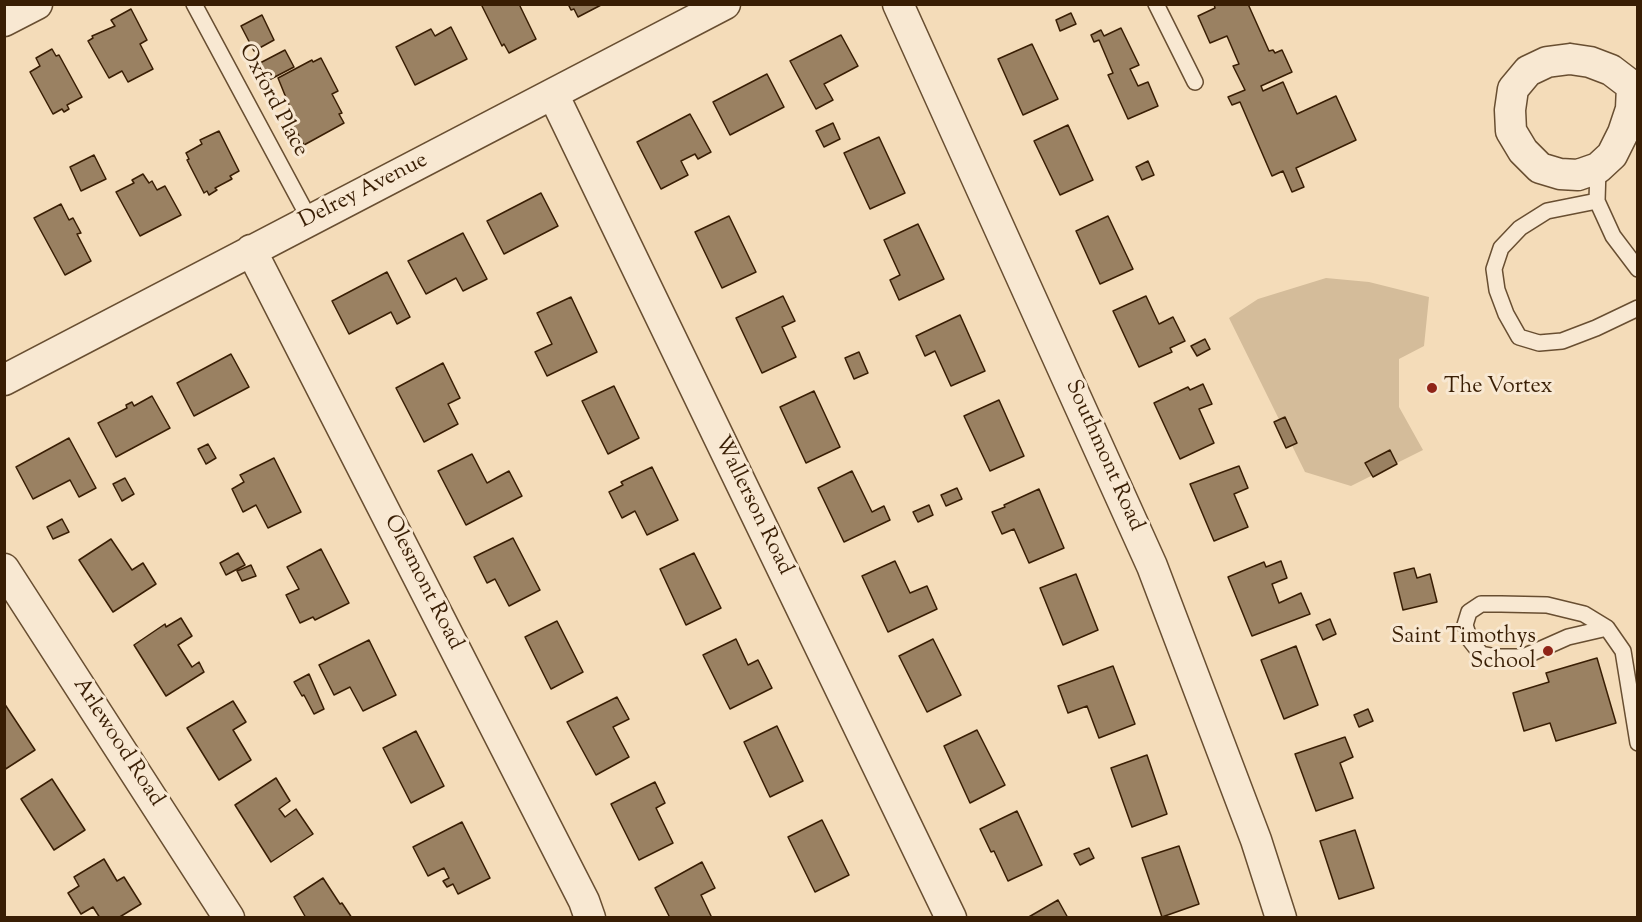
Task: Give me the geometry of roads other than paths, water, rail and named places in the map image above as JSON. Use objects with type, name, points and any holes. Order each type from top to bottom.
[{"type":"street","points":[[4,21],[37,4]]},
{"type":"street","name":"Delrey Avenue","points":[[4,380],[725,4]]},
{"type":"street","name":"Southmont Road","points":[[898,4],[1085,413],[1152,566],[1256,840],[1281,918]]},
{"type":"street","points":[[1570,59],[1590,62],[1611,70],[1635,85],[1631,109],[1623,134],[1612,155],[1598,168],[1578,175],[1560,174],[1540,168],[1523,151],[1512,131],[1510,110],[1513,89],[1528,71],[1547,62],[1570,59]]},
{"type":"street","name":"Wallerson Road","points":[[553,94],[951,918]]},
{"type":"street","name":"Olesmont Road","points":[[251,250],[578,890],[590,918]]},
{"type":"street","name":"Arlewood Road","points":[[4,569],[229,918]]},
{"type":"lane","name":"Oxford Place","points":[[194,4],[310,220]]},
{"type":"lane","points":[[1156,4],[1195,82]]},
{"type":"lane","points":[[1598,168],[1597,201],[1613,236],[1638,269]]},
{"type":"lane","points":[[1597,201],[1547,211],[1520,228],[1501,248],[1494,269],[1497,290],[1506,315],[1519,337],[1539,343],[1563,341],[1638,308]]},
{"type":"lane","points":[[1606,628],[1568,638],[1523,657],[1497,657],[1481,654],[1470,640],[1465,625],[1469,612],[1481,604],[1501,604],[1547,605],[1584,614],[1606,628],[1623,651],[1638,743]]},
{"type":"place","name":"The Vortex","points":[[1432,388]]},
{"type":"place","name":"Saint Timothys School","points":[[1548,651]]}]
